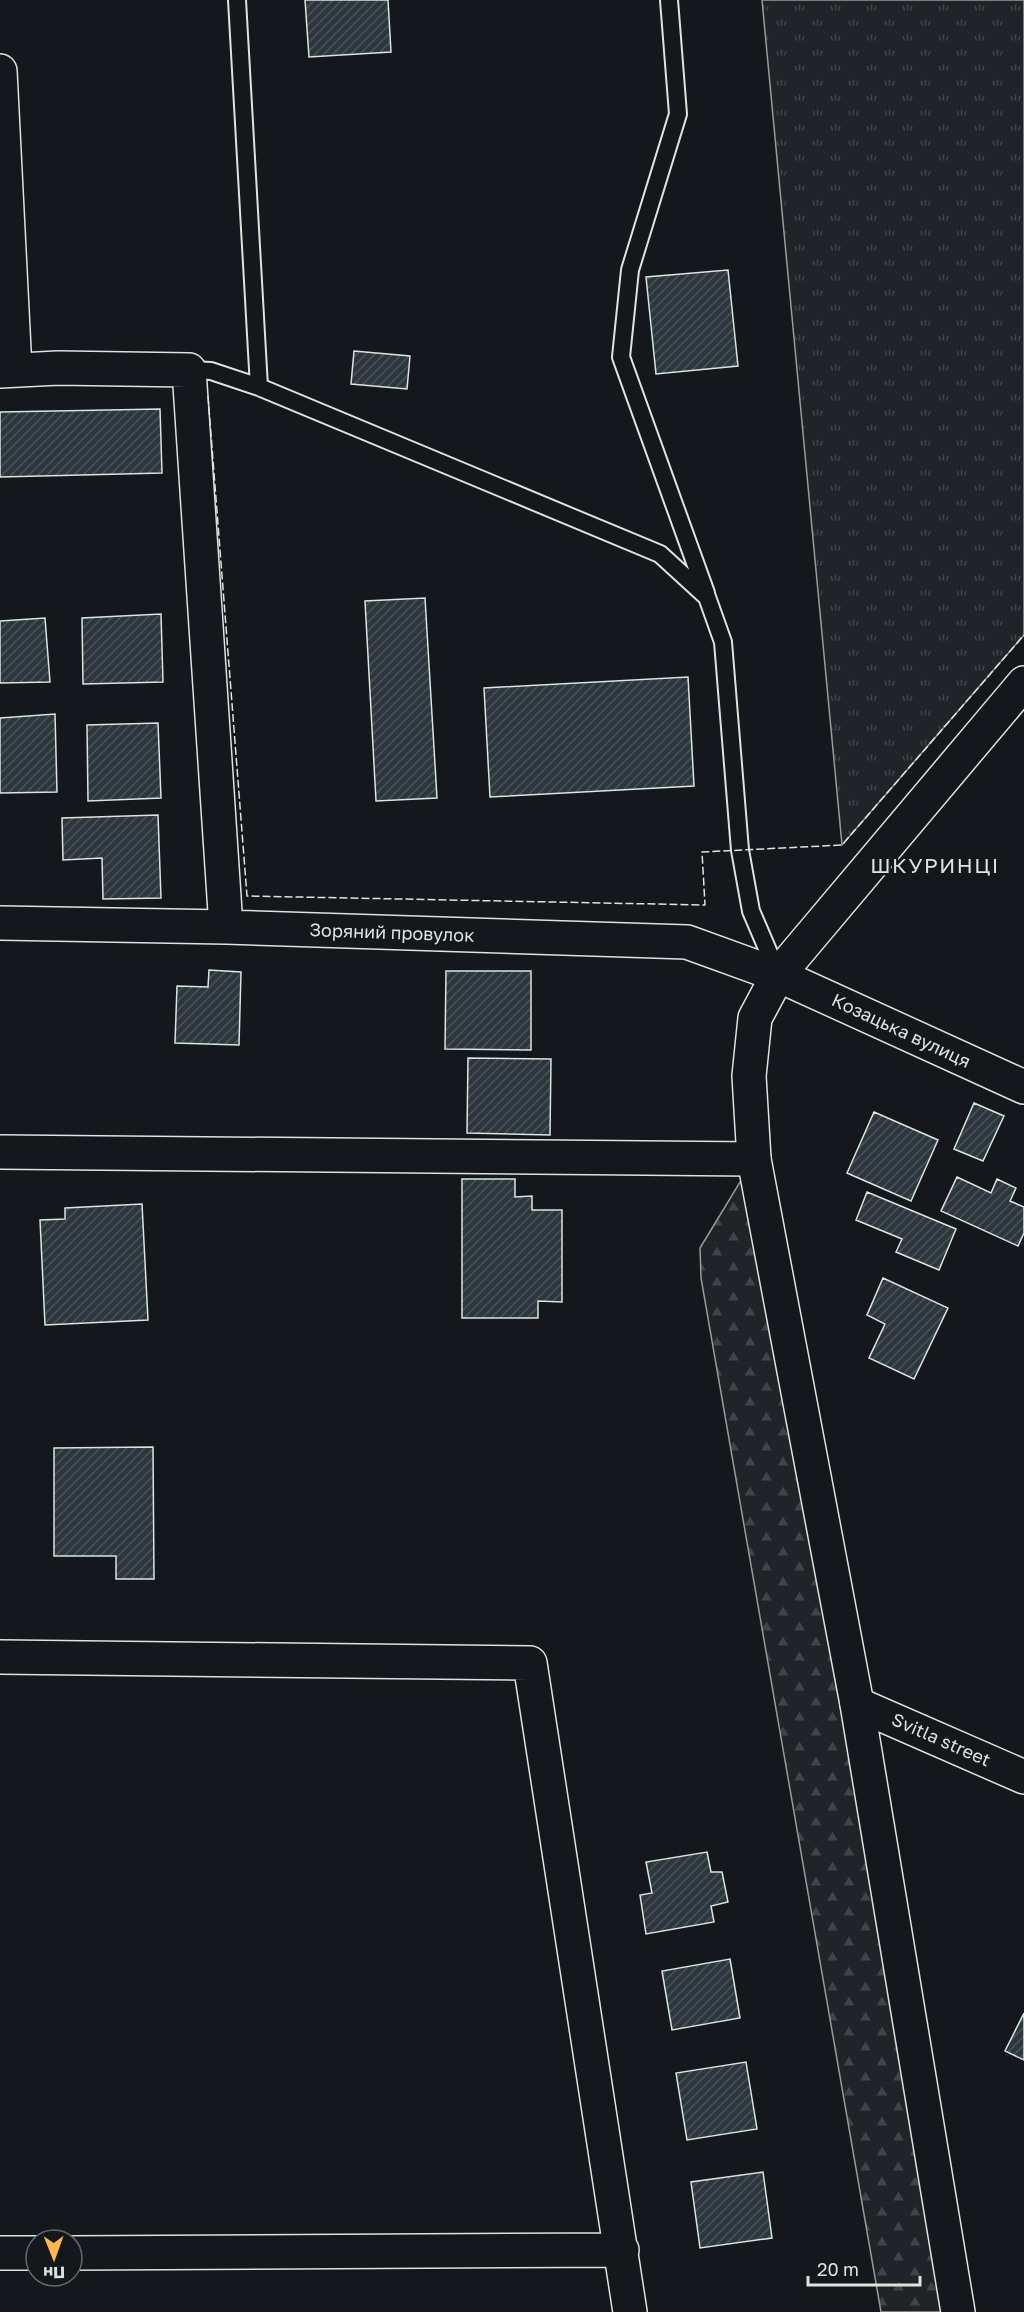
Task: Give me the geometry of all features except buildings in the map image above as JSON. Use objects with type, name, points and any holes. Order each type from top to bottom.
[{"type":"street","points":[[0,71],[8,371],[58,368],[189,370],[226,927]]},
{"type":"street","points":[[958,2312],[857,1704],[754,1159],[749,1076],[755,1018],[778,975],[1024,683]]},
{"type":"street","name":"Зоряний провулок","points":[[0,924],[226,927],[687,942],[778,975]]},
{"type":"street","name":"Козацька вулиця","points":[[778,975],[1024,1087]]},
{"type":"street","points":[[0,1152],[754,1159]]},
{"type":"street","points":[[0,1657],[530,1663],[630,2312]]},
{"type":"street","name":"Svitla street","points":[[857,1704],[1024,1777]]},
{"type":"street","points":[[84,2253],[622,2250]]},
{"type":"street","points":[[0,2253],[24,2253]]},
{"type":"lane","points":[[237,0],[259,387]]},
{"type":"lane","points":[[669,0],[678,114],[630,270],[621,357],[723,642],[740,850],[751,911],[778,975]]},
{"type":"lane","points":[[189,370],[211,371],[259,387],[660,554],[707,597]]},
{"type":"green space","points":[[762,0],[1024,0],[1024,635],[842,845]]},
{"type":"green space","points":[[754,1159],[958,2312],[881,2312],[701,1278],[700,1248]]},
{"type":"fence","points":[[208,396],[247,896],[705,905],[702,852],[842,845],[1024,635]]},
{"type":"district","name":"ШКУРИНЦІ","points":[[935,866]]}]
